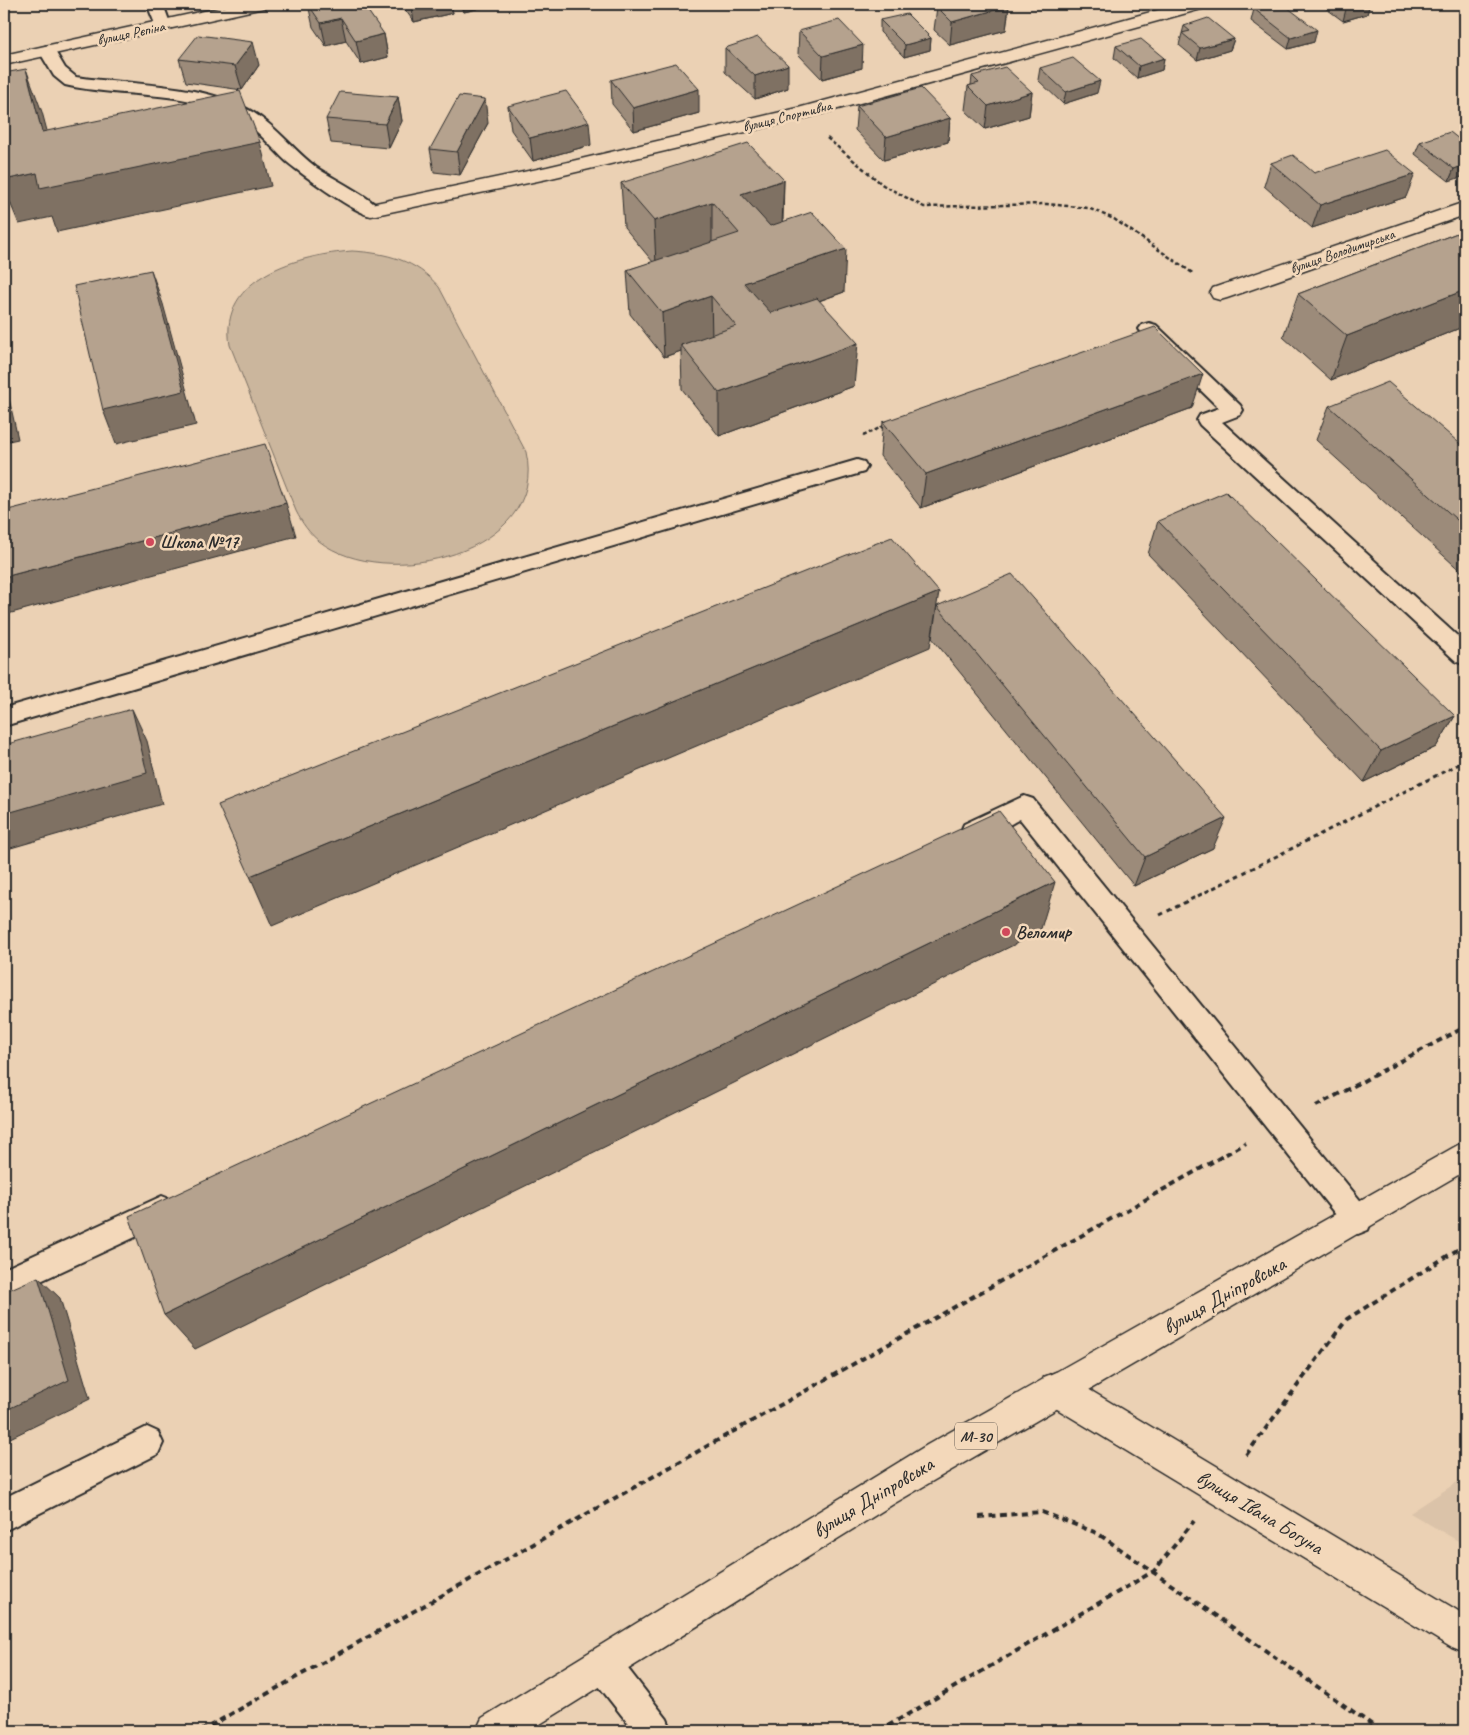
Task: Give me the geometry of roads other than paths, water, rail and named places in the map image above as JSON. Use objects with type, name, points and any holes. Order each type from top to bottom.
[{"type":"main road","name":"вулиця Рєпіна","points":[[4,60],[259,4]]},
{"type":"main road","name":"вулиця Спортивна","points":[[371,210],[548,173],[802,113],[1199,4]]},
{"type":"main road","name":"вулиця Володимирська","points":[[1220,293],[1465,208]]},
{"type":"main road","name":"вулиця Дніпровська","points":[[495,1731],[894,1484],[1056,1389],[1358,1220],[1465,1155]]},
{"type":"main road","name":"вулиця Івана Богуна","points":[[1056,1389],[1465,1635]]},
{"type":"lane","points":[[155,4],[163,26]]},
{"type":"lane","points":[[47,51],[63,78],[71,81],[175,94],[216,102],[238,111],[259,122],[300,164],[371,210]]},
{"type":"lane","points":[[1149,329],[1233,410],[1207,420],[1465,656]]},
{"type":"lane","points":[[4,717],[857,467]]},
{"type":"lane","points":[[952,840],[1024,806],[1358,1220]]},
{"type":"lane","points":[[4,1284],[186,1199]]},
{"type":"lane","points":[[4,1516],[147,1443]]},
{"type":"lane","points":[[603,1664],[655,1731]]},
{"type":"place","name":"Школа №17","points":[[150,542]]},
{"type":"place","name":"Веломир","points":[[1006,932]]}]
